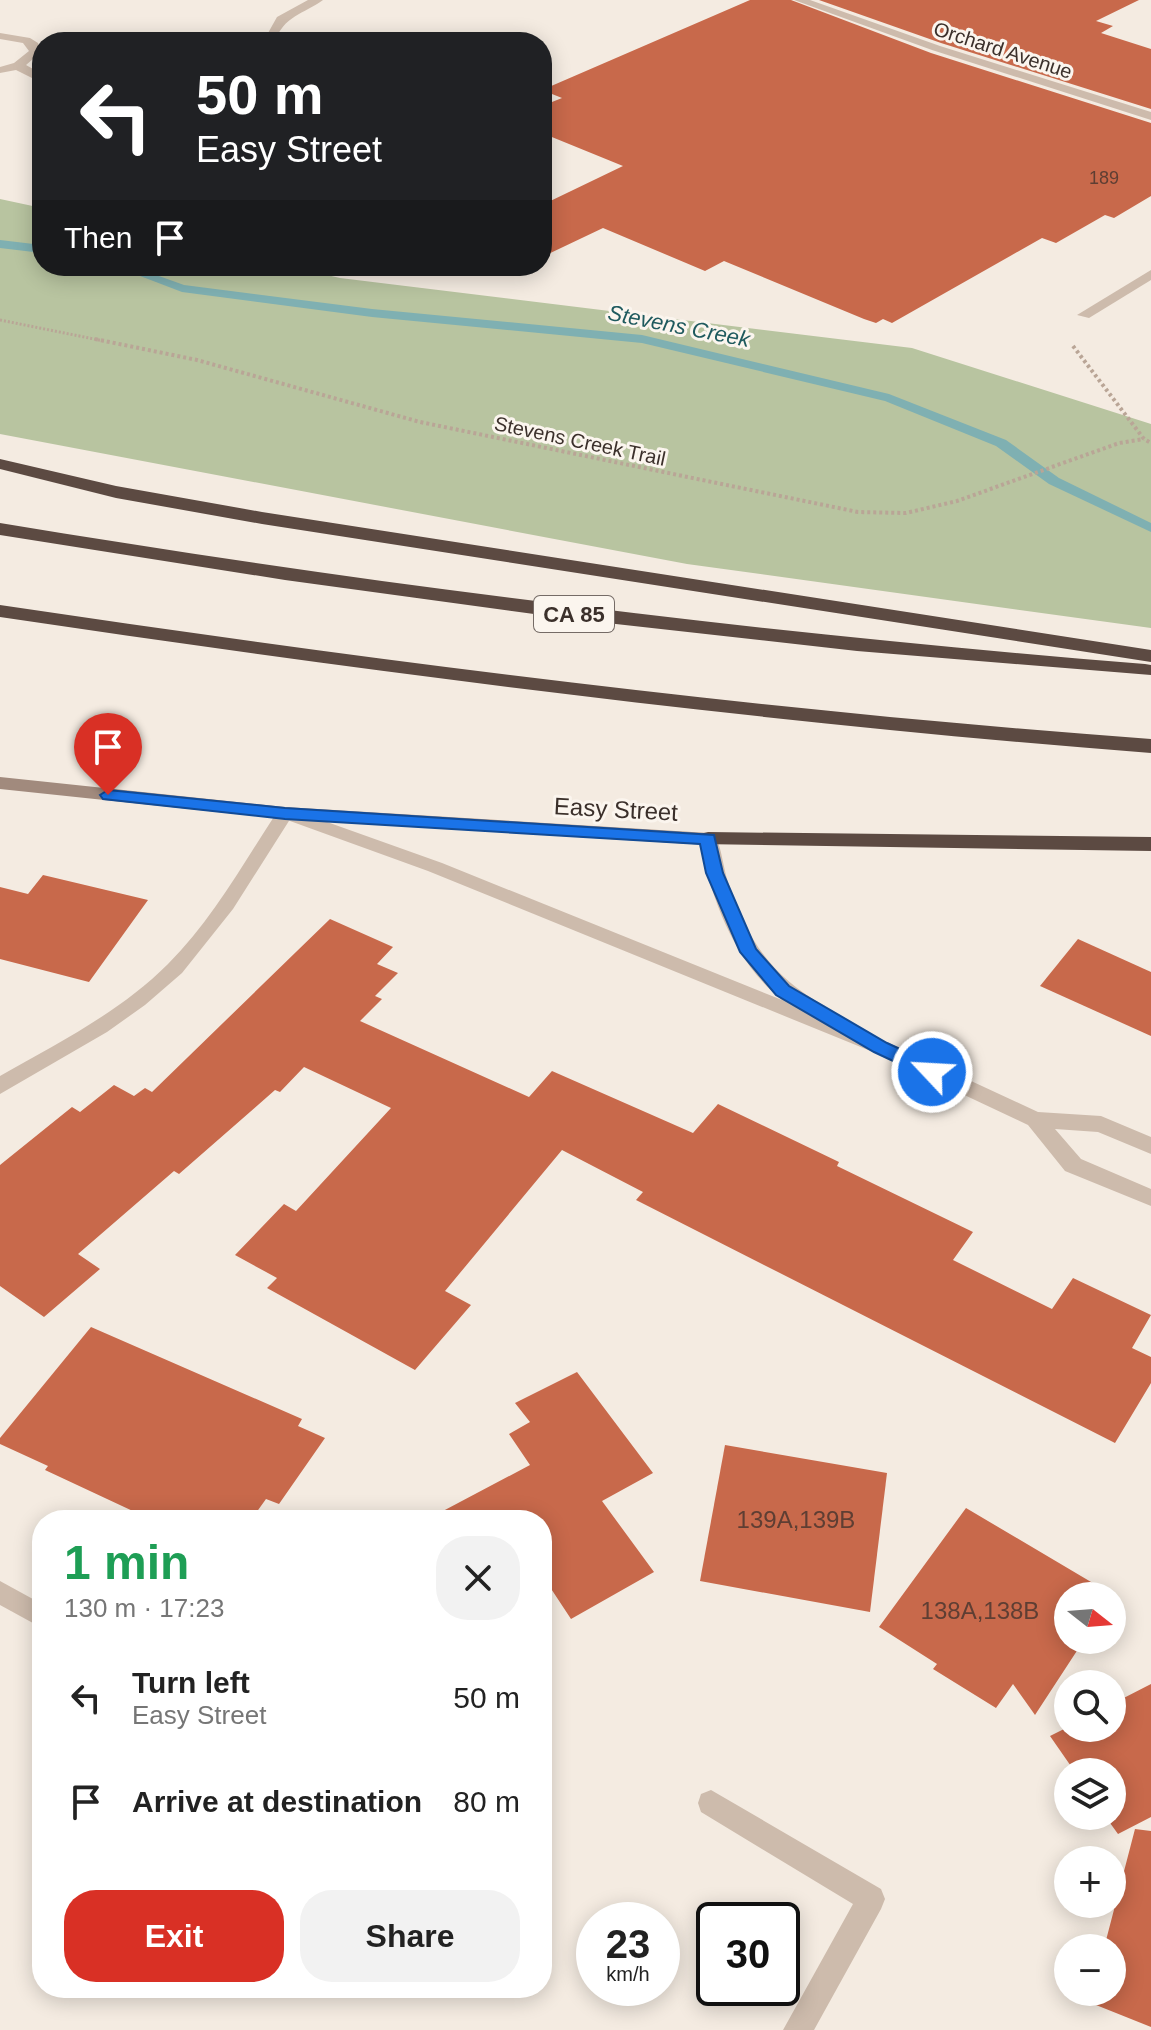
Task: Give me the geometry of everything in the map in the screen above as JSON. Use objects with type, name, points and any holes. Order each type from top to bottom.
[{"type":"highway","points":[[0,464],[116,492],[262,518],[1151,656]]},
{"type":"highway","name":"CA 85","points":[[0,529],[342,582],[664,626],[971,657],[1151,670]]},
{"type":"highway","points":[[0,611],[293,656],[644,700],[967,734],[1151,746]]},
{"type":"highway","points":[[708,839],[1151,844]]},
{"type":"street","points":[[272,32],[281,19],[318,0]]},
{"type":"street","name":"Orchard Avenue","points":[[799,0],[936,48],[1151,116]]},
{"type":"street","points":[[0,36],[32,44]]},
{"type":"street","points":[[0,70],[18,66],[32,56]]},
{"type":"street","points":[[18,66],[32,74]]},
{"type":"street","points":[[1084,315],[1151,274]]},
{"type":"street","name":"Easy Street","points":[[0,783],[285,813],[566,833],[708,839],[714,873],[749,952],[783,990],[880,1047]]},
{"type":"street","points":[[0,1086],[104,1024],[157,985],[210,926],[285,813]]},
{"type":"street","name":"Easy Street","points":[[285,813],[435,867],[880,1047],[1035,1120],[1101,1124],[1151,1146]]},
{"type":"street","name":"Easy Street","points":[[1035,1120],[1073,1165],[1151,1198]]},
{"type":"street","points":[[0,1592],[32,1611]]},
{"type":"street","points":[[711,1803],[871,1899],[798,2030]]},
{"type":"path","points":[[1084,315],[1073,347],[1144,439],[1151,443]]},
{"type":"path","name":"Stevens Creek Trail","points":[[0,320],[197,360],[420,422],[858,512],[906,513],[957,501],[1119,443],[1144,439]]},
{"type":"green space","points":[[0,199],[32,206],[32,276],[331,276],[912,348],[1151,424],[1151,628],[687,564],[0,434]]},
{"type":"building","points":[[750,0],[791,0],[931,53],[1151,123],[1151,196],[1114,218],[1105,215],[1056,243],[1042,238],[892,323],[883,319],[876,323],[724,261],[705,271],[603,228],[552,252],[552,200],[623,166],[552,137],[552,102],[562,98],[552,94],[552,86]]},
{"type":"building","points":[[819,0],[1139,0],[1096,21],[1113,26],[1101,33],[1151,49],[1151,109],[941,43]]},
{"type":"building","points":[[43,875],[148,900],[89,982],[0,959],[0,887],[28,894]]},
{"type":"building","points":[[330,919],[393,947],[377,964],[398,973],[375,996],[382,999],[360,1021],[529,1097],[552,1071],[693,1133],[718,1104],[839,1162],[837,1166],[973,1232],[953,1260],[1052,1309],[1073,1278],[1151,1315],[1132,1348],[1151,1357],[1151,1383],[1115,1443],[636,1200],[643,1192],[562,1150],[445,1291],[471,1305],[415,1370],[267,1288],[277,1278],[235,1255],[284,1204],[296,1211],[391,1108],[304,1067],[280,1092],[275,1090],[179,1174],[174,1171],[78,1254],[100,1269],[44,1317],[0,1286],[0,1165],[72,1107],[80,1112],[114,1085],[134,1096],[145,1088],[152,1092]]},
{"type":"building","points":[[1078,939],[1151,972],[1151,1036],[1040,986]]},
{"type":"building","points":[[91,1327],[302,1419],[298,1426],[325,1438],[279,1504],[266,1499],[258,1510],[131,1510],[45,1470],[48,1466],[0,1444],[0,1438]]},
{"type":"building","points":[[577,1372],[653,1473],[602,1501],[654,1572],[571,1619],[552,1590],[552,1510],[445,1510],[530,1465],[509,1434],[530,1422],[515,1403]]},
{"type":"building","points":[[725,1445],[887,1473],[870,1612],[700,1581]]},
{"type":"building","points":[[966,1508],[1091,1582],[1054,1582],[1054,1654],[1075,1654],[1064,1670],[1054,1670],[1054,1686],[1035,1715],[1013,1684],[996,1708],[933,1669],[937,1664],[879,1627]]},
{"type":"building","points":[[1151,1684],[1151,1817],[1126,1830],[1126,1758],[1065,1758],[1054,1742],[1126,1742],[1126,1697]]},
{"type":"building","points":[[1135,1829],[1151,1831],[1151,2027],[1098,2006],[1126,2006],[1126,1934],[1108,1934],[1112,1918],[1126,1918],[1126,1864]]},
{"type":"waterway","name":"Stevens Creek","points":[[0,244],[32,248]]},
{"type":"waterway","name":"Stevens Creek","points":[[148,276],[182,288],[372,313],[642,339],[889,398],[1001,443],[1054,481],[1151,528]]},
{"type":"route","points":[[108,795],[285,813],[566,833],[708,839],[714,873],[749,952],[783,990],[880,1047],[932,1072]]}]
